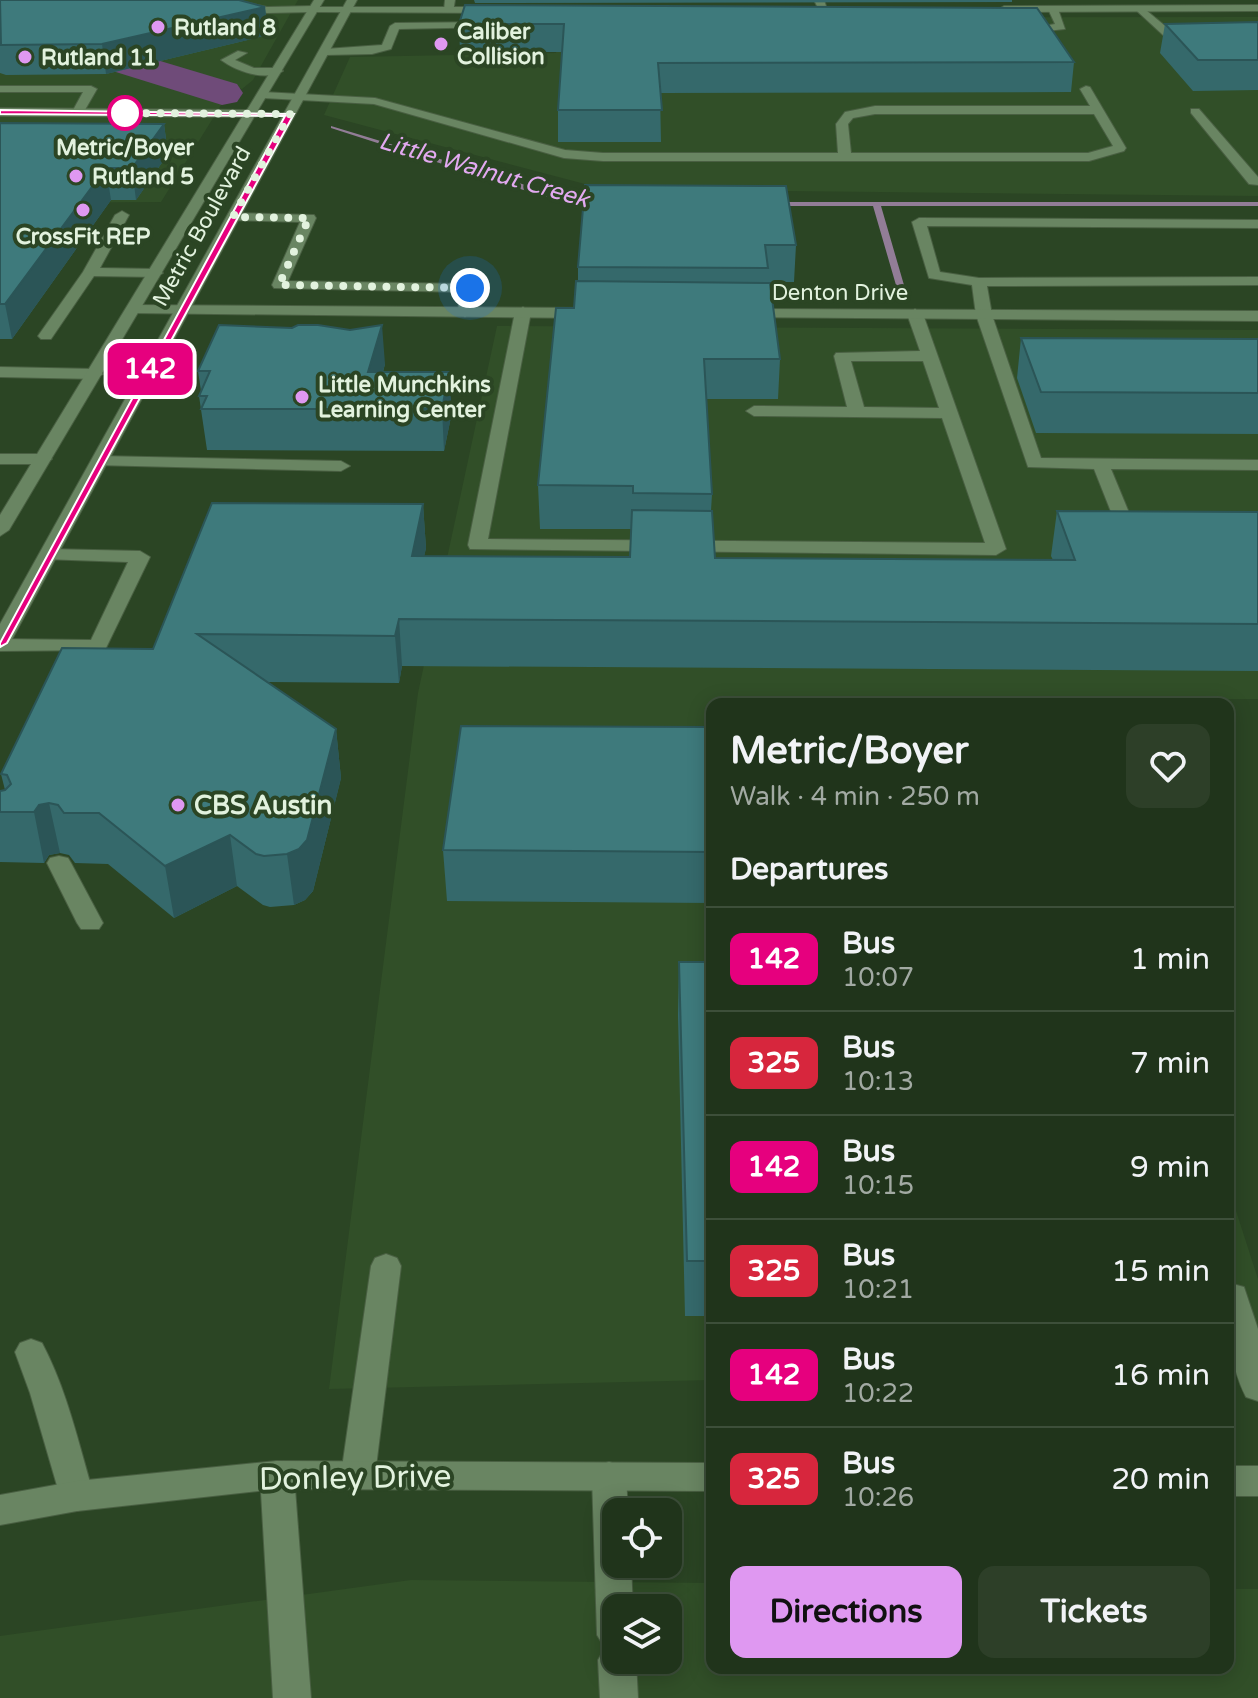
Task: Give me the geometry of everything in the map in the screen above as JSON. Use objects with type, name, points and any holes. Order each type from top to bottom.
[{"type":"main road","points":[[222,0],[267,10],[316,5],[450,5],[507,10]]},
{"type":"main road","name":"Metric Boulevard","points":[[0,530],[316,5]]},
{"type":"main road","name":"Metric Boulevard","points":[[0,644],[349,5]]},
{"type":"main road","points":[[808,10],[821,5],[839,10]]},
{"type":"main road","points":[[992,9],[1258,8]]},
{"type":"main road","points":[[1000,31],[1061,27],[1053,9]]},
{"type":"main road","points":[[1141,9],[1167,33],[1258,29]]},
{"type":"main road","points":[[1237,9],[1258,29]]},
{"type":"main road","points":[[325,52],[372,51],[387,47],[395,26],[501,25]]},
{"type":"main road","points":[[242,53],[226,60],[252,71],[277,71]]},
{"type":"main road","points":[[0,89],[91,89],[78,112]]},
{"type":"main road","points":[[263,95],[387,104],[564,154],[603,157],[1089,157],[1120,148],[1086,89]]},
{"type":"main road","points":[[845,158],[842,124],[849,115],[1099,110]]},
{"type":"main road","points":[[1195,111],[1254,181],[1258,181]]},
{"type":"main road","points":[[0,112],[290,114]]},
{"type":"main road","points":[[46,336],[90,272],[122,215]]},
{"type":"main road","points":[[233,217],[309,218],[279,285],[470,288],[465,312]]},
{"type":"main road","points":[[1255,284],[979,282],[934,275],[919,222],[1258,224]]},
{"type":"main road","points":[[90,272],[156,273]]},
{"type":"main road","points":[[979,282],[984,315],[1007,360],[1034,463],[1258,465]]},
{"type":"main road","points":[[393,311],[402,287]]},
{"type":"main road","points":[[134,310],[372,318],[393,311],[600,313]]},
{"type":"main road","points":[[523,312],[477,545],[996,549],[915,314]]},
{"type":"main road","name":"Denton Drive","points":[[725,313],[1258,316]]},
{"type":"main road","points":[[857,412],[842,356],[929,356]]},
{"type":"main road","points":[[0,372],[95,374]]},
{"type":"main road","points":[[754,411],[949,413]]},
{"type":"main road","points":[[0,459],[43,459]]},
{"type":"main road","points":[[100,461],[341,466]]},
{"type":"main road","points":[[1100,463],[1128,532]]},
{"type":"main road","points":[[0,644],[98,646],[140,557],[49,555]]},
{"type":"main road","points":[[59,863],[90,923]]},
{"type":"main road","points":[[358,1475],[386,1266]]},
{"type":"main road","points":[[1234,1300],[1258,1388]]},
{"type":"main road","points":[[31,1352],[47,1393],[77,1496]]},
{"type":"main road","points":[[277,1475],[292,1698]]},
{"type":"main road","name":"Donley Drive","points":[[0,1510],[77,1496],[277,1475],[706,1477]]},
{"type":"main road","points":[[609,1476],[614,1594]]},
{"type":"main road","points":[[1234,1481],[1258,1481]]},
{"type":"main road","points":[[618,1674],[619,1698]]},
{"type":"shaded area","points":[[0,0],[298,0],[253,80],[242,89],[0,11]]},
{"type":"shaded area","points":[[1258,17],[1258,196],[604,189],[324,115],[350,57],[556,53],[560,18]]},
{"type":"shaded area","points":[[0,35],[223,102],[161,202],[0,203]]},
{"type":"shaded area","points":[[497,326],[1258,330],[1258,699],[706,698],[706,1380],[329,1389],[418,693]]},
{"type":"shaded area","points":[[1234,1205],[1258,1279],[1258,1366],[1234,1367]]},
{"type":"shaded area","points":[[411,1580],[706,1583],[706,1674],[1234,1674],[1234,1589],[1258,1589],[1258,1698],[0,1698],[0,1636]]},
{"type":"building","points":[[0,0],[239,0],[265,7],[102,44],[1,45]]},
{"type":"building","points":[[465,5],[1037,8],[1074,62],[658,63],[662,110],[558,110],[564,24],[459,24]]},
{"type":"building","points":[[1258,22],[1258,60],[1198,60],[1165,24]]},
{"type":"building","points":[[0,123],[164,124],[132,168],[106,168],[5,304],[0,304]]},
{"type":"building","points":[[585,185],[786,186],[796,245],[765,245],[768,268],[578,267]]},
{"type":"building","points":[[576,281],[770,283],[780,359],[704,359],[712,494],[633,493],[633,486],[538,485],[556,308],[574,308]]},
{"type":"building","points":[[219,325],[292,328],[318,325],[350,330],[382,325],[368,372],[449,372],[442,409],[201,409],[207,396],[199,396],[210,371],[198,371]]},
{"type":"building","points":[[1021,338],[1258,339],[1258,393],[1041,392]]},
{"type":"building","points":[[212,503],[423,504],[412,556],[630,557],[632,510],[712,511],[715,558],[1075,560],[1057,511],[1258,512],[1258,624],[399,619],[395,636],[197,634],[336,729],[307,840],[299,849],[287,854],[264,856],[256,854],[230,835],[165,866],[99,813],[64,813],[58,805],[49,803],[39,805],[34,812],[0,812],[0,791],[11,784],[7,775],[1,774],[62,648],[153,649]]},
{"type":"building","points":[[461,726],[706,727],[706,852],[443,850]]},
{"type":"building","points":[[679,962],[706,962],[706,1261],[687,1261]]},
{"type":"waterway","name":"Little Walnut Creek","points":[[0,24],[222,93]]},
{"type":"waterway","name":"Little Walnut Creek","points":[[333,127],[539,192],[583,203],[602,203]]},
{"type":"waterway","name":"Little Walnut Creek","points":[[770,204],[876,204]]},
{"type":"waterway","name":"Little Walnut Creek","points":[[876,204],[1258,204]]},
{"type":"waterway","name":"Little Walnut Creek","points":[[876,204],[902,292]]},
{"type":"bus line","name":"142","points":[[0,112],[290,114],[0,643]]},
{"type":"place","name":"Rutland 8","points":[[158,27]]},
{"type":"place","name":"Caliber Collision","points":[[441,44]]},
{"type":"place","name":"Rutland 11","points":[[25,57]]},
{"type":"place","name":"Metric/Boyer","points":[[125,113]]},
{"type":"place","name":"Rutland 5","points":[[76,176]]},
{"type":"place","name":"CrossFit REP","points":[[83,210]]},
{"type":"place","name":"Little Munchkins Learning Center","points":[[302,397]]},
{"type":"place","name":"CBS Austin","points":[[178,805]]},
{"type":"route","points":[[125,113],[114,113],[290,114],[233,217],[309,218],[277,284],[470,288]]}]
